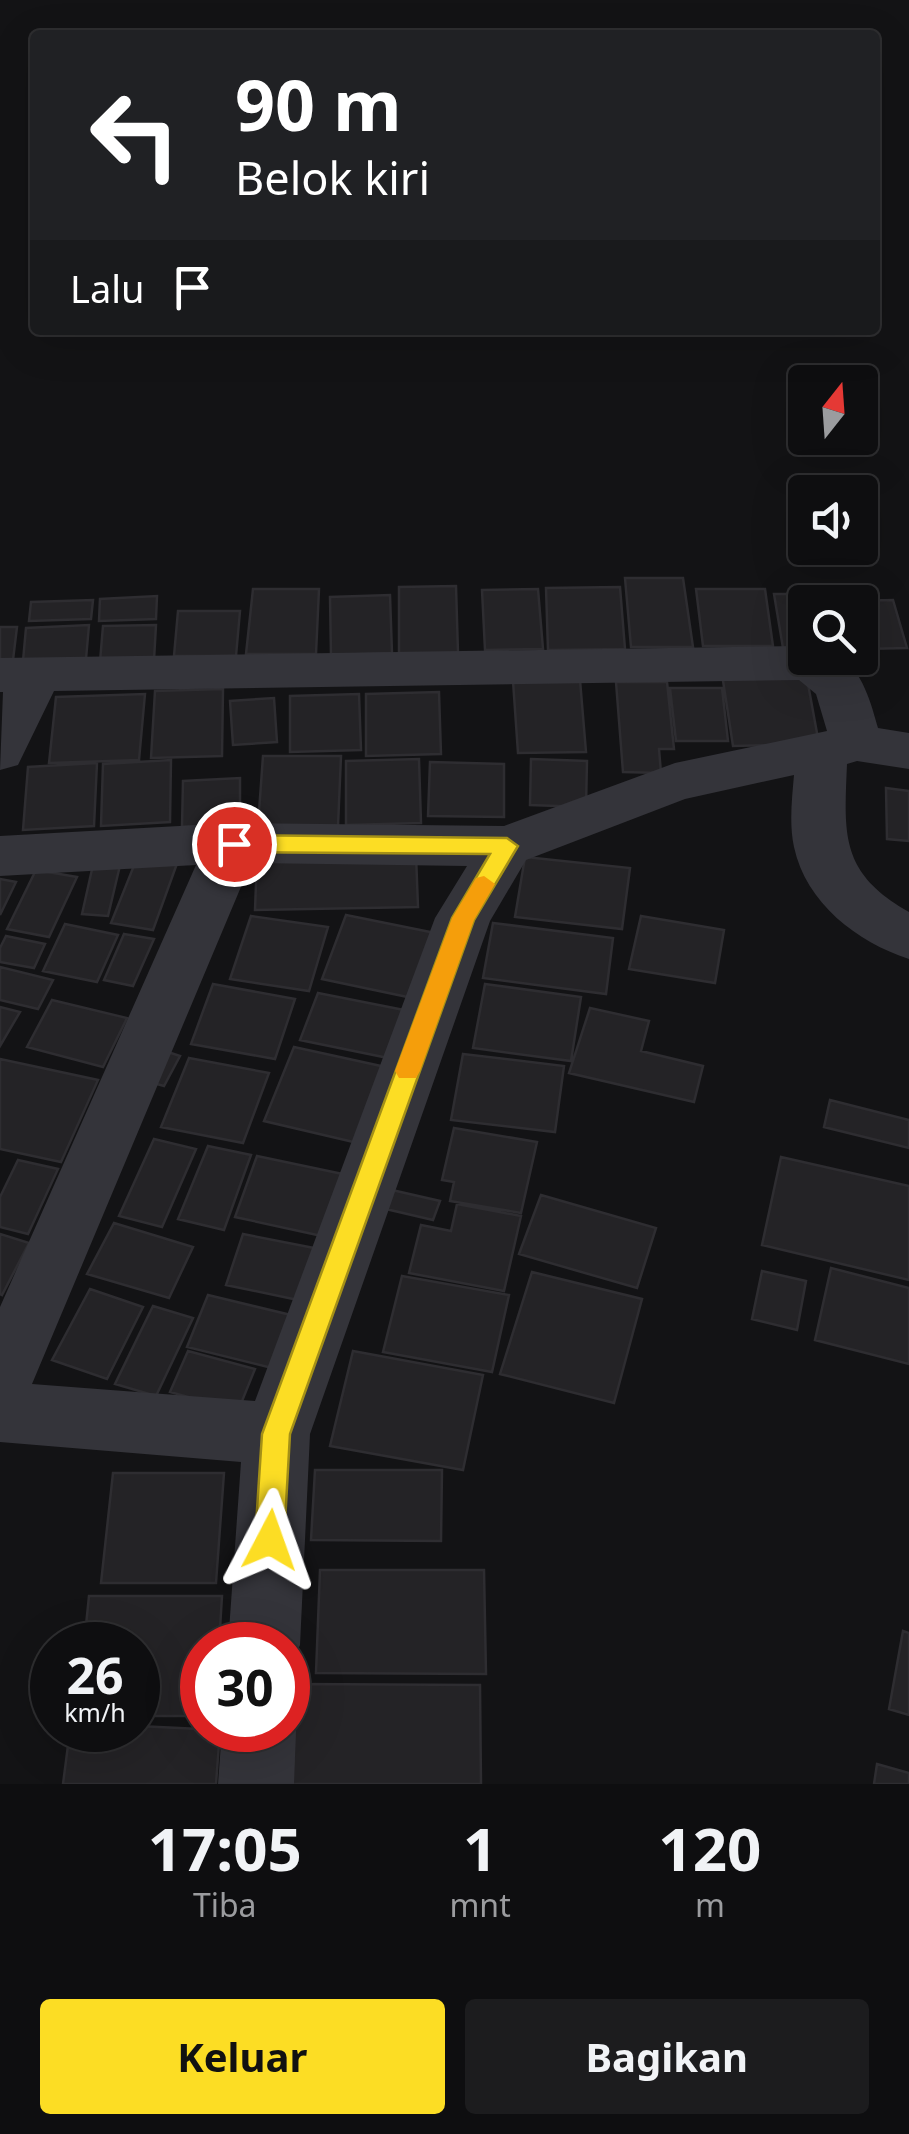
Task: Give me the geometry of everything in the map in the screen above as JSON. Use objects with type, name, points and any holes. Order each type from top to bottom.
[{"type":"street","points":[[0,752],[19,674],[802,663],[824,669],[834,677],[839,746],[822,850],[846,894],[879,923],[909,937]]},
{"type":"street","points":[[0,856],[234,844],[507,846],[675,782],[839,746],[909,751]]},
{"type":"street","points":[[0,1381],[234,844]]},
{"type":"street","points":[[265,1622],[276,1434],[463,918],[507,846]]},
{"type":"street","points":[[0,1412],[276,1434]]},
{"type":"street","points":[[256,1784],[258,1752]]},
{"type":"building","points":[[625,578],[683,578],[693,647],[631,647]]},
{"type":"building","points":[[456,586],[458,653],[399,653],[399,587]]},
{"type":"building","points":[[620,587],[625,649],[548,650],[546,588]]},
{"type":"building","points":[[253,589],[319,589],[316,654],[246,654]]},
{"type":"building","points":[[538,589],[543,649],[485,650],[482,590]]},
{"type":"building","points":[[696,589],[765,589],[773,646],[703,646]]},
{"type":"building","points":[[774,594],[788,594],[788,648],[783,648]]},
{"type":"building","points":[[390,595],[392,653],[331,655],[330,597]]},
{"type":"building","points":[[157,596],[156,619],[99,621],[100,599]]},
{"type":"building","points":[[93,600],[91,619],[29,621],[31,602]]},
{"type":"building","points":[[878,600],[893,600],[907,648],[878,649]]},
{"type":"building","points":[[178,611],[240,611],[236,656],[174,656]]},
{"type":"building","points":[[89,625],[86,659],[23,661],[26,628]]},
{"type":"building","points":[[156,625],[154,660],[100,662],[103,626]]},
{"type":"building","points":[[0,627],[17,627],[13,660],[0,660]]},
{"type":"building","points":[[722,674],[806,675],[819,744],[733,746]]},
{"type":"building","points":[[580,680],[586,752],[518,753],[513,681]]},
{"type":"building","points":[[616,682],[667,682],[674,749],[659,749],[661,773],[623,772]]},
{"type":"building","points":[[670,688],[722,688],[728,741],[676,741]]},
{"type":"building","points":[[223,689],[222,756],[151,758],[155,691]]},
{"type":"building","points":[[439,692],[441,754],[366,756],[366,694]]},
{"type":"building","points":[[145,694],[139,760],[49,763],[56,697]]},
{"type":"building","points":[[359,694],[361,750],[290,752],[290,696]]},
{"type":"building","points":[[274,698],[277,742],[233,745],[230,701]]},
{"type":"building","points":[[263,756],[341,756],[338,826],[258,826]]},
{"type":"building","points":[[419,759],[421,823],[346,825],[346,761]]},
{"type":"building","points":[[531,759],[587,761],[586,807],[530,805]]},
{"type":"building","points":[[171,760],[170,822],[101,826],[103,764]]},
{"type":"building","points":[[430,762],[504,764],[504,817],[428,816]]},
{"type":"building","points":[[97,763],[94,826],[23,830],[28,767]]},
{"type":"building","points":[[240,778],[240,824],[182,827],[183,781]]},
{"type":"building","points":[[886,788],[909,791],[909,841],[887,839]]},
{"type":"building","points":[[139,853],[179,858],[153,930],[111,923]]},
{"type":"building","points":[[416,855],[418,907],[255,910],[257,858]]},
{"type":"building","points":[[95,856],[122,857],[108,916],[82,914]]},
{"type":"building","points":[[525,857],[630,868],[622,929],[515,917]]},
{"type":"building","points":[[36,870],[77,877],[49,937],[7,929]]},
{"type":"building","points":[[0,879],[16,882],[0,915]]},
{"type":"building","points":[[346,915],[440,934],[417,999],[322,979]]},
{"type":"building","points":[[251,916],[328,927],[309,991],[230,979]]},
{"type":"building","points":[[641,916],[724,930],[715,983],[629,969]]},
{"type":"building","points":[[493,923],[613,938],[606,994],[483,978]]},
{"type":"building","points":[[65,924],[118,935],[97,982],[43,971]]},
{"type":"building","points":[[124,934],[154,939],[133,986],[104,980]]},
{"type":"building","points":[[6,936],[45,944],[34,968],[0,962],[0,948]]},
{"type":"building","points":[[0,967],[53,980],[38,1009],[0,1000]]},
{"type":"building","points":[[213,984],[295,999],[275,1059],[191,1044]]},
{"type":"building","points":[[485,984],[581,997],[571,1061],[473,1048]]},
{"type":"building","points":[[318,993],[409,1011],[393,1059],[300,1040]]},
{"type":"building","points":[[52,1000],[127,1018],[103,1067],[27,1047]]},
{"type":"building","points":[[0,1007],[20,1012],[0,1046]]},
{"type":"building","points":[[590,1008],[649,1021],[641,1051],[703,1066],[694,1102],[569,1073]]},
{"type":"building","points":[[294,1047],[390,1068],[362,1144],[264,1121]]},
{"type":"building","points":[[159,1049],[180,1056],[164,1086],[142,1080]]},
{"type":"building","points":[[463,1054],[564,1066],[555,1132],[451,1120]]},
{"type":"building","points":[[189,1058],[269,1073],[243,1143],[161,1127]]},
{"type":"building","points":[[0,1059],[98,1080],[61,1162],[0,1149]]},
{"type":"building","points":[[830,1100],[909,1120],[909,1148],[824,1127]]},
{"type":"building","points":[[454,1128],[537,1142],[521,1213],[450,1201],[454,1182],[442,1180]]},
{"type":"building","points":[[154,1139],[196,1149],[162,1227],[119,1216]]},
{"type":"building","points":[[208,1146],[251,1155],[224,1230],[178,1219]]},
{"type":"building","points":[[257,1156],[352,1176],[331,1238],[235,1217]]},
{"type":"building","points":[[781,1157],[909,1186],[909,1280],[762,1245]]},
{"type":"building","points":[[18,1160],[58,1169],[28,1234],[0,1227],[0,1197]]},
{"type":"building","points":[[392,1190],[440,1201],[433,1220],[386,1209]]},
{"type":"building","points":[[541,1195],[656,1228],[637,1288],[519,1254]]},
{"type":"building","points":[[457,1204],[521,1216],[504,1291],[409,1273],[421,1225],[451,1231]]},
{"type":"building","points":[[114,1223],[193,1247],[169,1298],[87,1274]]},
{"type":"building","points":[[0,1234],[29,1243],[2,1295],[0,1294]]},
{"type":"building","points":[[243,1234],[314,1248],[298,1300],[226,1285]]},
{"type":"building","points":[[831,1268],[909,1288],[909,1364],[815,1340]]},
{"type":"building","points":[[762,1271],[806,1281],[797,1330],[752,1319]]},
{"type":"building","points":[[532,1272],[642,1299],[614,1403],[500,1374]]},
{"type":"building","points":[[402,1276],[509,1295],[492,1372],[383,1352]]},
{"type":"building","points":[[90,1289],[143,1307],[107,1379],[52,1360]]},
{"type":"building","points":[[208,1295],[299,1317],[280,1370],[187,1347]]},
{"type":"building","points":[[153,1306],[193,1318],[156,1396],[115,1384]]},
{"type":"building","points":[[188,1351],[255,1369],[238,1411],[170,1392]]},
{"type":"building","points":[[353,1351],[483,1375],[463,1470],[330,1446]]},
{"type":"building","points":[[315,1470],[442,1470],[441,1541],[311,1540]]},
{"type":"building","points":[[113,1473],[224,1473],[216,1583],[101,1583]]},
{"type":"building","points":[[320,1570],[484,1570],[486,1674],[316,1673]]},
{"type":"building","points":[[89,1596],[222,1596],[220,1622],[180,1622],[180,1716],[160,1716],[160,1622],[86,1622]]},
{"type":"building","points":[[903,1631],[909,1633],[909,1715],[889,1709]]},
{"type":"building","points":[[310,1684],[480,1685],[481,1784],[292,1784],[294,1752],[310,1752]]},
{"type":"building","points":[[160,1727],[180,1728],[180,1752],[218,1752],[216,1784],[63,1784],[67,1752],[160,1752]]},
{"type":"building","points":[[877,1764],[909,1773],[909,1784],[874,1784]]},
{"type":"slow traffic","points":[[408,1071],[463,918],[484,884]]},
{"type":"route","points":[[234,844],[507,846],[463,918],[276,1434],[270,1540]]}]
